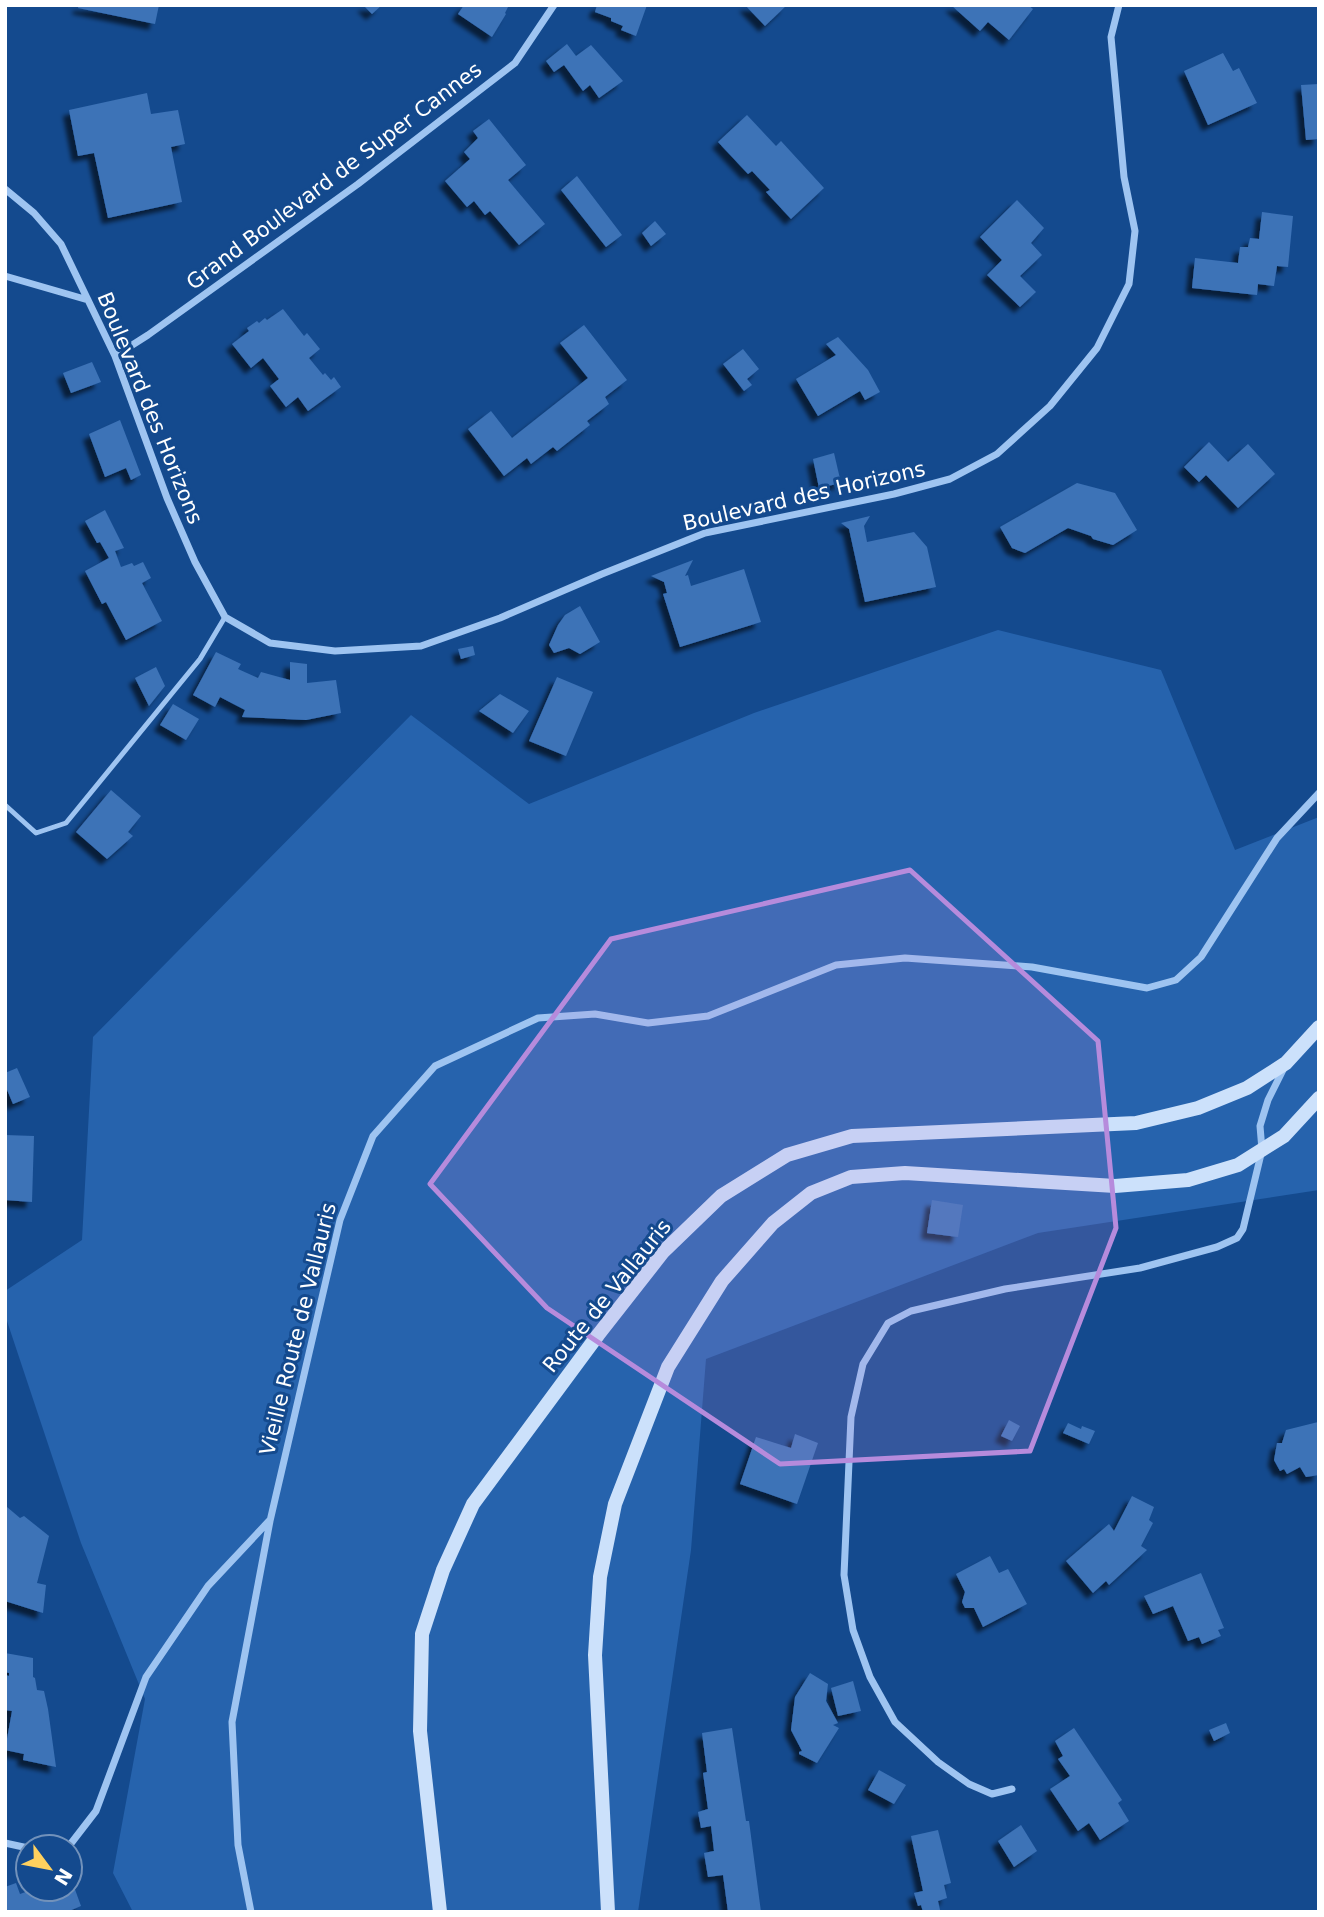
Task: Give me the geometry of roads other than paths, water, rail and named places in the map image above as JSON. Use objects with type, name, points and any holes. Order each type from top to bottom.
[{"type":"main road","name":"Route de Vallauris","points":[[440,1912],[420,1731],[422,1634],[443,1570],[473,1504],[663,1252],[721,1196],[787,1155],[852,1136],[1136,1123],[1198,1108],[1247,1088],[1286,1063],[1319,1027]]},
{"type":"main road","points":[[608,1912],[595,1656],[600,1577],[615,1504],[668,1367],[722,1281],[774,1223],[811,1193],[851,1177],[905,1173],[1115,1186],[1188,1180],[1238,1165],[1262,1150],[1284,1136],[1319,1098]]},
{"type":"street","name":"Grand Boulevard de Super Cannes","points":[[114,356],[148,335],[358,184],[515,63],[554,5]]},
{"type":"street","name":"Boulevard des Horizons","points":[[5,189],[34,213],[61,244],[114,356],[167,498],[195,562],[225,617],[270,643],[335,651],[421,646],[500,618],[705,533],[894,495],[950,479],[997,454],[1050,406],[1097,348],[1129,284],[1135,231],[1124,177],[1111,37],[1119,5]]},
{"type":"street","points":[[5,276],[88,300]]},
{"type":"street","name":"Vieille Route de Vallauris","points":[[251,1912],[238,1845],[232,1722],[270,1521],[340,1220],[373,1136],[435,1066],[538,1018],[595,1014],[648,1023],[708,1016],[836,965],[905,958],[1032,967],[1147,988],[1177,979],[1201,957],[1277,838],[1319,793]]},
{"type":"street","points":[[1012,1789],[992,1794],[969,1784],[937,1762],[895,1722],[870,1677],[853,1630],[845,1576],[851,1417],[863,1364],[888,1323],[911,1311],[1005,1289],[1140,1268],[1217,1247],[1237,1238],[1243,1229],[1262,1150],[1260,1126],[1268,1100],[1286,1063]]},
{"type":"street","points":[[79,1833],[96,1811],[146,1677],[208,1586],[270,1521]]},
{"type":"lane","points":[[5,805],[36,833],[66,823],[200,659],[225,617]]}]
